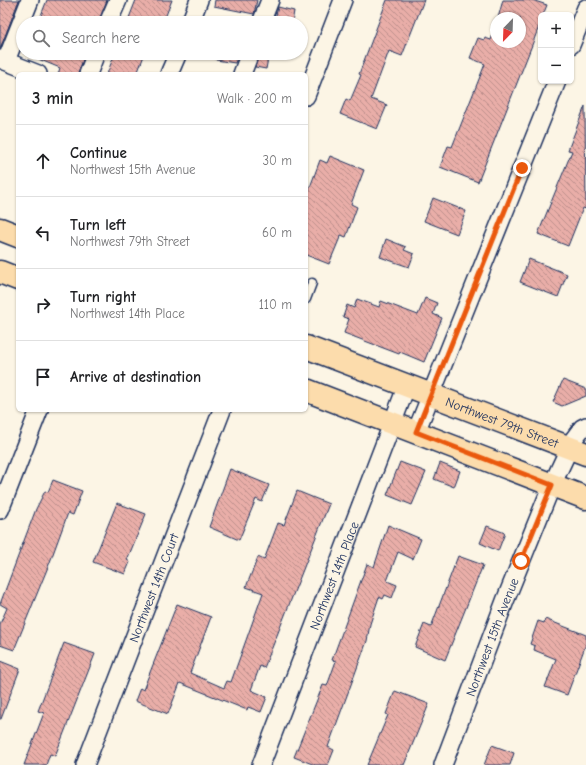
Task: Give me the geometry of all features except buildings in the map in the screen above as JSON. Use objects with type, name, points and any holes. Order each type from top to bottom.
[{"type":"main road","points":[[0,229],[16,235]]},
{"type":"main road","points":[[0,272],[16,278]]},
{"type":"main road","name":"Northwest 79th Street","points":[[308,348],[577,451]]},
{"type":"main road","points":[[308,391],[586,498]]},
{"type":"street","points":[[23,16],[30,0]]},
{"type":"street","points":[[111,16],[118,0]]},
{"type":"street","points":[[193,16],[199,0]]},
{"type":"street","points":[[264,16],[270,0]]},
{"type":"street","points":[[308,91],[343,0]]},
{"type":"street","points":[[574,38],[586,8]]},
{"type":"street","points":[[16,31],[3,60],[33,72]]},
{"type":"street","points":[[89,72],[93,60]]},
{"type":"street","points":[[170,72],[175,60]]},
{"type":"street","points":[[243,72],[247,60]]},
{"type":"street","points":[[416,432],[556,84]]},
{"type":"street","name":"Northwest 14th Place","points":[[261,765],[407,385]]},
{"type":"street","points":[[0,510],[38,412]]},
{"type":"street","name":"Northwest 14th Court","points":[[85,765],[221,412]]},
{"type":"street","name":"Northwest 15th Avenue","points":[[443,765],[505,601],[552,485],[577,451],[577,434],[586,426]]},
{"type":"lane","points":[[308,294],[312,283]]},
{"type":"route","points":[[521,561],[552,485],[416,432],[522,168]]}]
